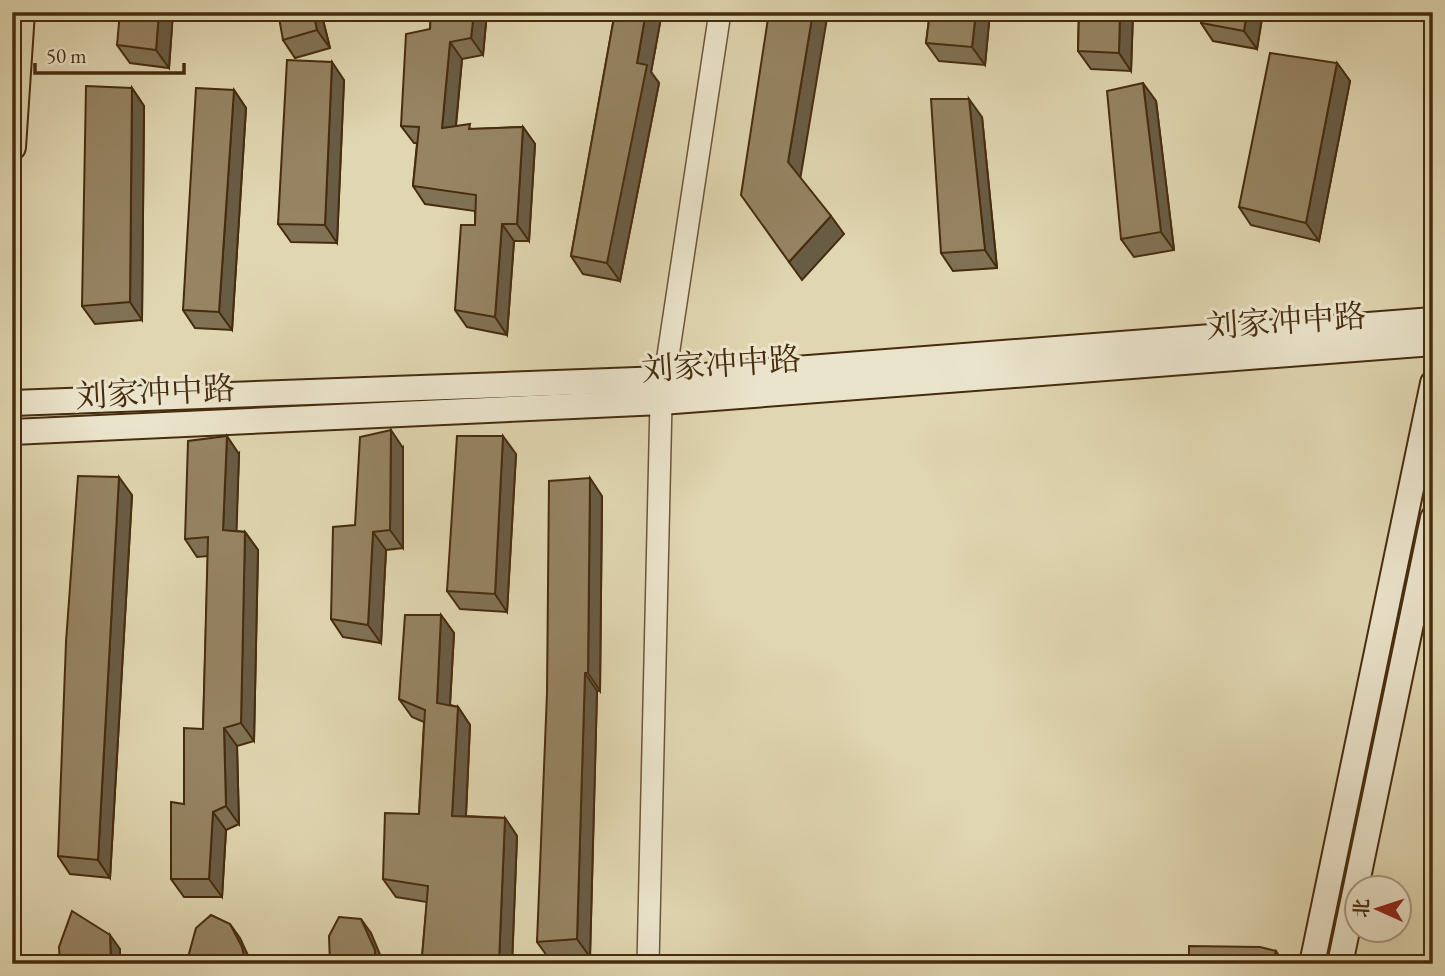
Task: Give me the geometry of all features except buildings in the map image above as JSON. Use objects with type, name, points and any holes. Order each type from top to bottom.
[{"type":"main road","points":[[12,147],[21,12]]},
{"type":"main road","name":"刘家冲中路","points":[[12,403],[663,391],[1433,320]]},
{"type":"main road","name":"刘家冲中路","points":[[12,432],[1433,343]]},
{"type":"main road","points":[[1312,964],[1433,383]]},
{"type":"main road","points":[[1340,964],[1433,518]]},
{"type":"street","points":[[649,964],[663,391],[720,12]]}]
